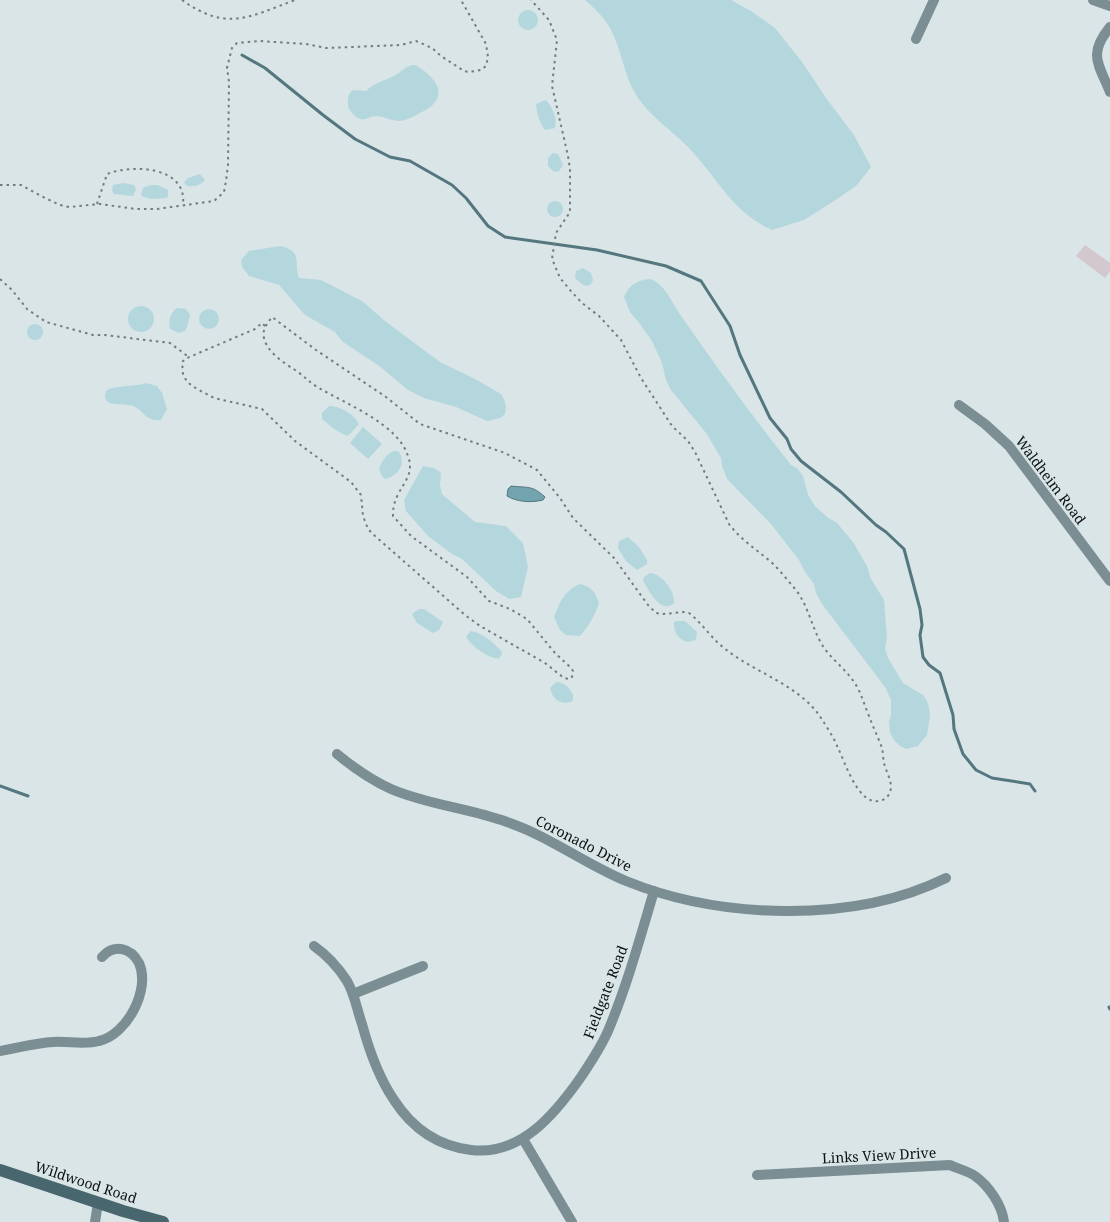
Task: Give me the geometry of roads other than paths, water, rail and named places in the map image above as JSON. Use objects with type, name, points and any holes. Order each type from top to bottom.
[{"type":"street","points":[[916,39],[934,0]]},
{"type":"street","points":[[1093,0],[1110,6]]},
{"type":"street","points":[[1110,27],[1099,42],[1096,50],[1097,60],[1110,92]]},
{"type":"street","name":"Waldheim Road","points":[[959,405],[985,424],[1009,446],[1110,581]]},
{"type":"street","name":"Coronado Drive","points":[[337,754],[360,772],[392,789],[416,798],[506,821],[521,827],[598,869],[654,891],[693,901],[740,908],[800,911],[833,909],[889,899],[915,892],[946,878]]},
{"type":"street","name":"Fieldgate Road","points":[[314,946],[338,967],[348,983],[371,1053],[384,1082],[398,1106],[419,1129],[447,1145],[476,1151],[493,1150],[509,1146],[537,1129],[551,1116],[594,1058],[607,1033],[616,1008],[654,891]]},
{"type":"street","points":[[0,1051],[44,1042],[97,1042],[111,1036],[123,1025],[130,1016],[142,988],[140,965],[135,957],[125,949],[117,948],[110,950],[102,957]]},
{"type":"street","points":[[353,994],[423,966]]},
{"type":"street","points":[[523,1139],[572,1222]]},
{"type":"street","name":"Links View Drive","points":[[757,1176],[950,1165],[975,1176],[988,1189],[997,1202],[1004,1222]]},
{"type":"street","name":"Wildwood Road","points":[[0,1170],[98,1203],[163,1222]]},
{"type":"street","points":[[95,1222],[98,1203]]},
{"type":"waterway","points":[[242,55],[265,68],[355,139],[390,157],[410,161],[452,185],[466,198],[488,226],[505,237],[597,250],[666,266],[701,281],[730,326],[740,355],[770,418],[787,439],[791,449],[801,461],[841,492],[904,549],[920,609],[922,625],[920,635],[923,657],[929,665],[940,673],[953,715],[954,729],[963,754],[976,770],[992,778],[1030,784],[1035,791]]},
{"type":"waterway","points":[[0,786],[28,796]]}]
